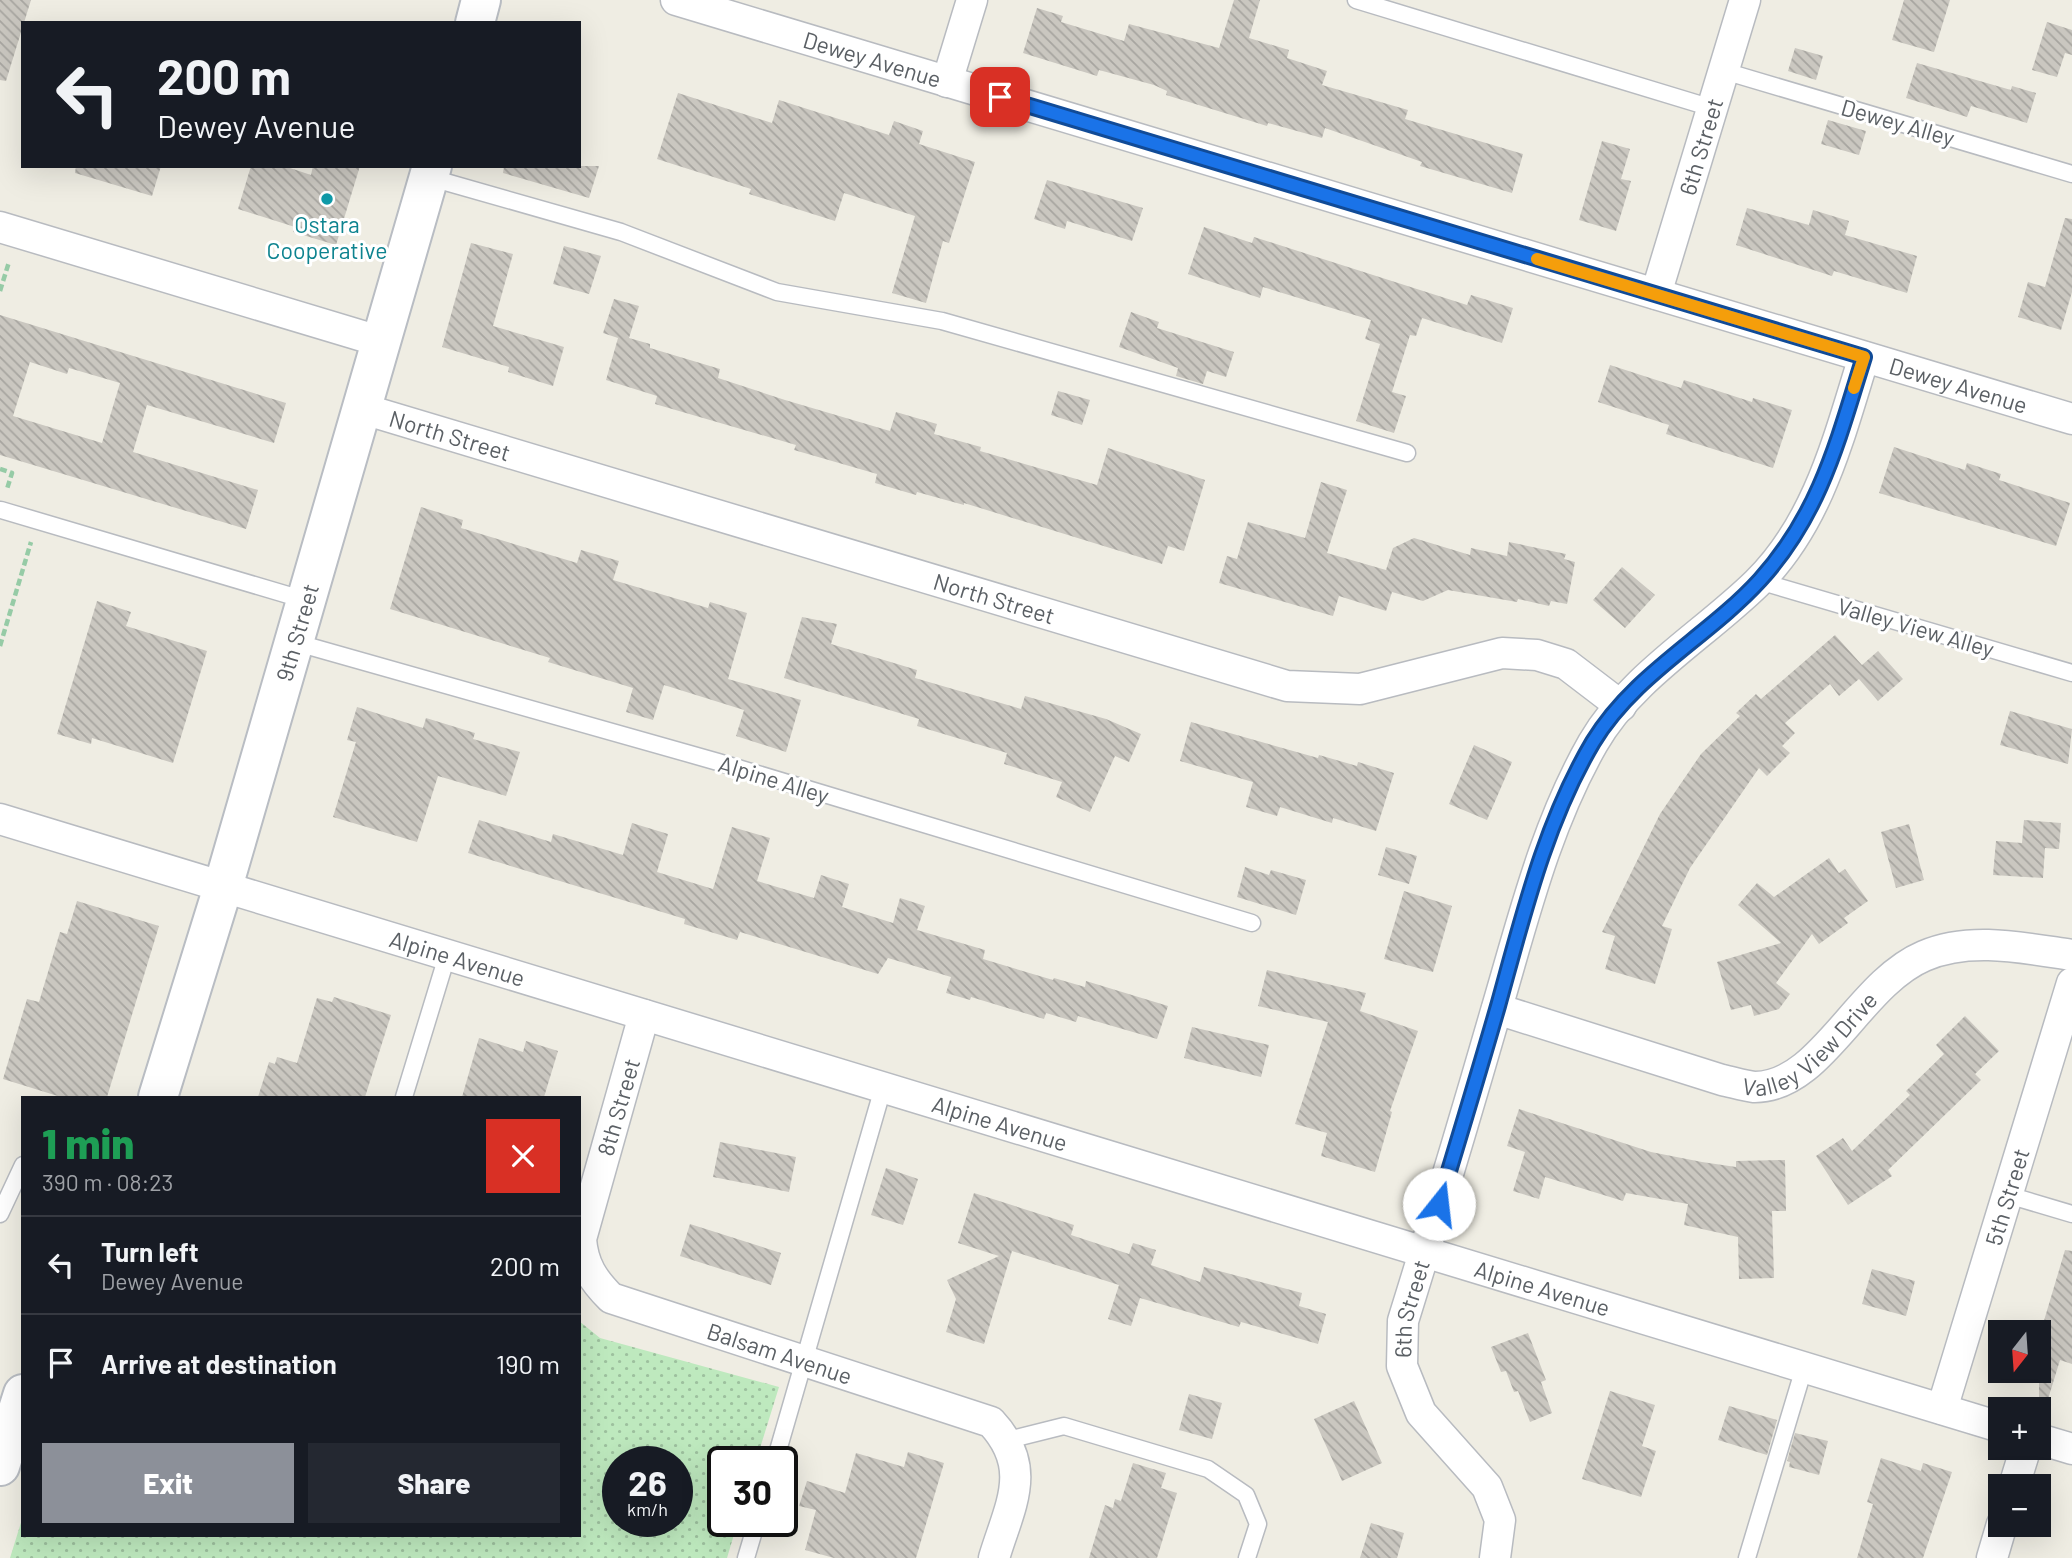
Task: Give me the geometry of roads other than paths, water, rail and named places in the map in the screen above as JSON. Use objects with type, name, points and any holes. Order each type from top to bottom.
[{"type":"street","points":[[476,21],[481,0]]},
{"type":"street","name":"Dewey Avenue","points":[[676,0],[2072,419]]},
{"type":"street","points":[[947,82],[972,0]]},
{"type":"street","name":"6th Street","points":[[1656,294],[1745,0]]},
{"type":"street","name":"9th Street","points":[[158,1096],[223,887],[430,172]]},
{"type":"street","points":[[0,227],[379,341]]},
{"type":"street","name":"6th Street","points":[[1495,1558],[1500,1520],[1487,1486],[1421,1413],[1402,1366],[1404,1321],[1525,908],[1554,823],[1594,741],[1637,688],[1759,581],[1797,532],[1826,478],[1864,357]]},
{"type":"street","name":"North Street","points":[[360,408],[1287,686],[1360,689],[1502,653],[1525,654],[1566,664],[1621,706]]},
{"type":"street","name":"Alpine Avenue","points":[[0,820],[1988,1423]]},
{"type":"street","name":"Valley View Drive","points":[[1497,1009],[1722,1080],[1754,1087],[1782,1082],[1807,1068],[1886,979],[1924,956],[1971,945],[2072,955]]},
{"type":"street","name":"5th Street","points":[[1942,1409],[2072,983]]},
{"type":"street","name":"8th Street","points":[[581,1239],[644,1015]]},
{"type":"street","name":"Balsam Avenue","points":[[581,1239],[582,1256],[593,1280],[611,1298],[991,1422],[1008,1440]]},
{"type":"street","points":[[0,1466],[21,1400]]},
{"type":"street","points":[[994,1558],[1014,1489],[1016,1464],[1008,1440]]},
{"type":"street","points":[[2051,1443],[2072,1449]]},
{"type":"street","points":[[1992,1558],[1998,1537]]},
{"type":"lane","points":[[1356,0],[1713,108]]},
{"type":"lane","name":"Dewey Alley","points":[[1724,71],[2072,174]]},
{"type":"lane","points":[[430,172],[621,232],[777,292],[942,321],[1408,453]]},
{"type":"lane","points":[[1,510],[305,600]]},
{"type":"lane","name":"Valley View Alley","points":[[1759,581],[2072,673]]},
{"type":"lane","name":"Alpine Alley","points":[[294,642],[718,762],[1252,923]]},
{"type":"lane","points":[[404,1096],[447,956]]},
{"type":"lane","points":[[779,1446],[883,1088]]},
{"type":"lane","points":[[0,1214],[21,1169]]},
{"type":"lane","points":[[2007,1195],[2072,1214]]},
{"type":"lane","points":[[1747,1558],[1804,1368]]},
{"type":"lane","points":[[1008,1440],[1064,1426],[1208,1469],[1246,1495],[1258,1524],[1247,1558]]},
{"type":"lane","points":[[746,1558],[752,1537]]},
{"type":"place","name":"Ostara Cooperative","points":[[327,199]]}]
